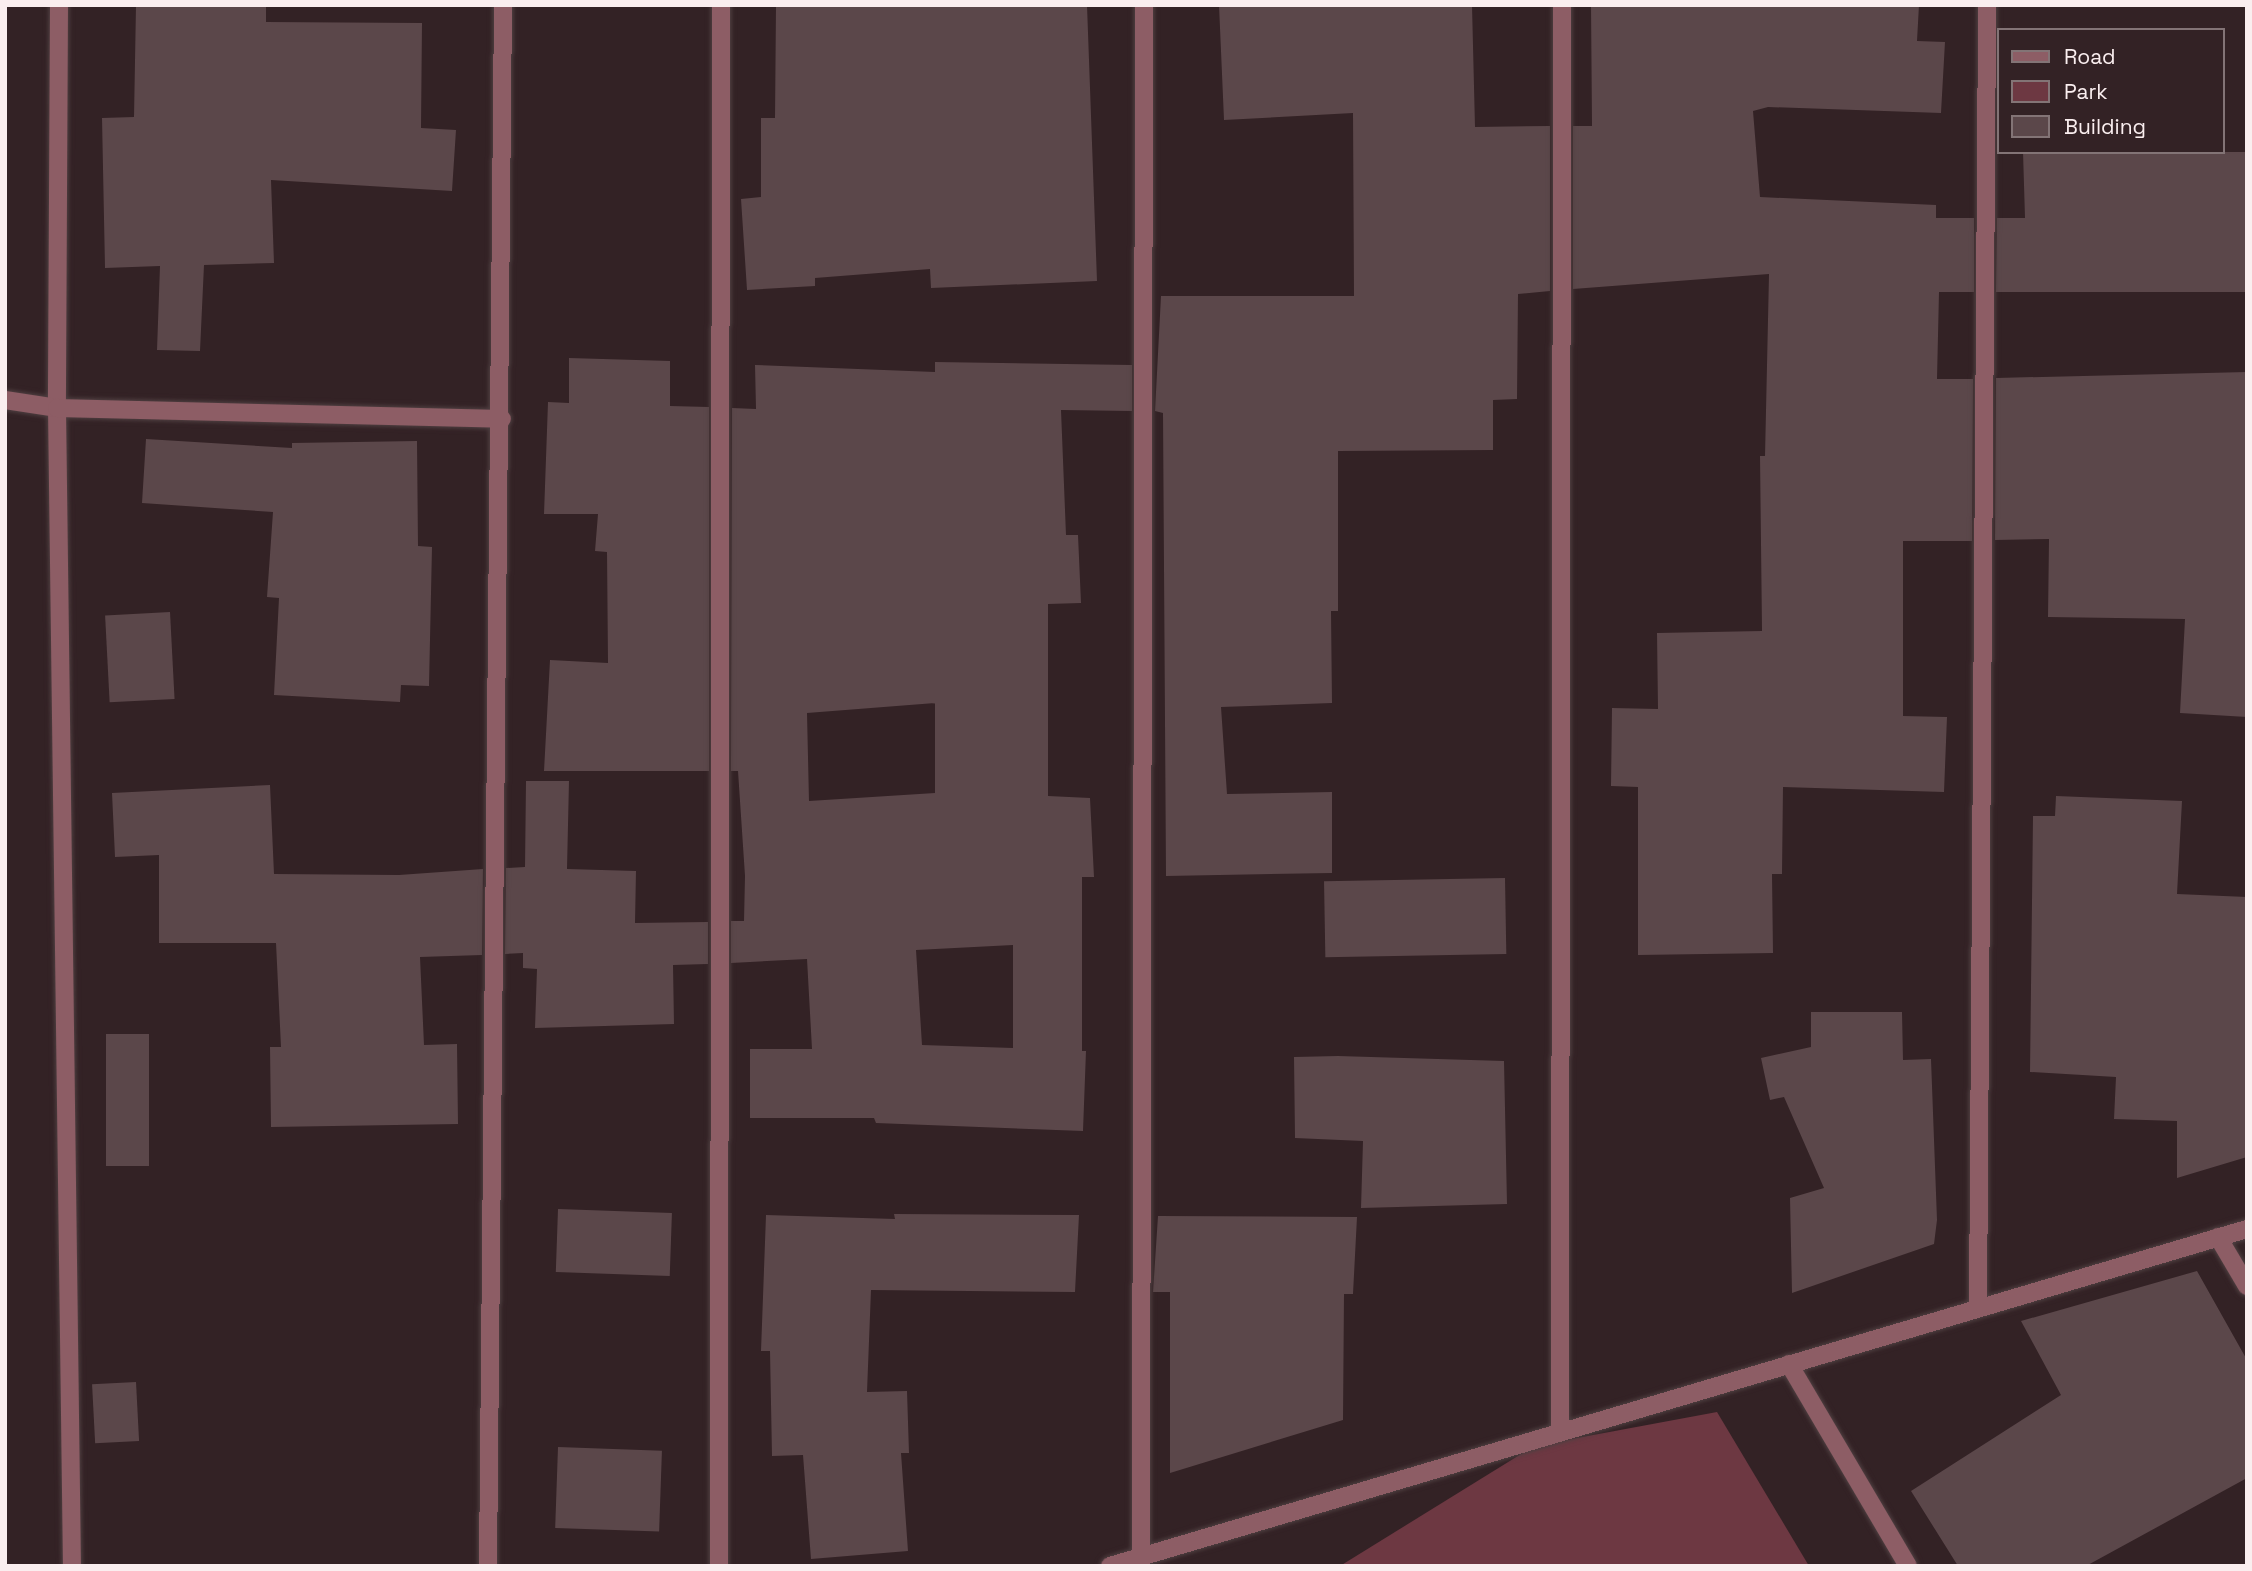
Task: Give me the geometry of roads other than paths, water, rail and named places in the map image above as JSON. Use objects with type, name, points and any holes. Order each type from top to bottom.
[{"type":"street","points":[[59,5],[57,408],[72,1566]]},
{"type":"street","points":[[488,1566],[502,419],[503,5]]},
{"type":"street","points":[[719,1566],[721,5]]},
{"type":"street","points":[[1141,1557],[1144,5]]},
{"type":"street","points":[[1560,1432],[1562,5]]},
{"type":"street","points":[[1978,1308],[1986,5]]},
{"type":"street","points":[[5,400],[57,408],[502,419]]},
{"type":"street","points":[[1110,1566],[2247,1229]]},
{"type":"street","points":[[2218,1237],[2247,1286]]},
{"type":"street","points":[[1789,1364],[1908,1566]]}]
